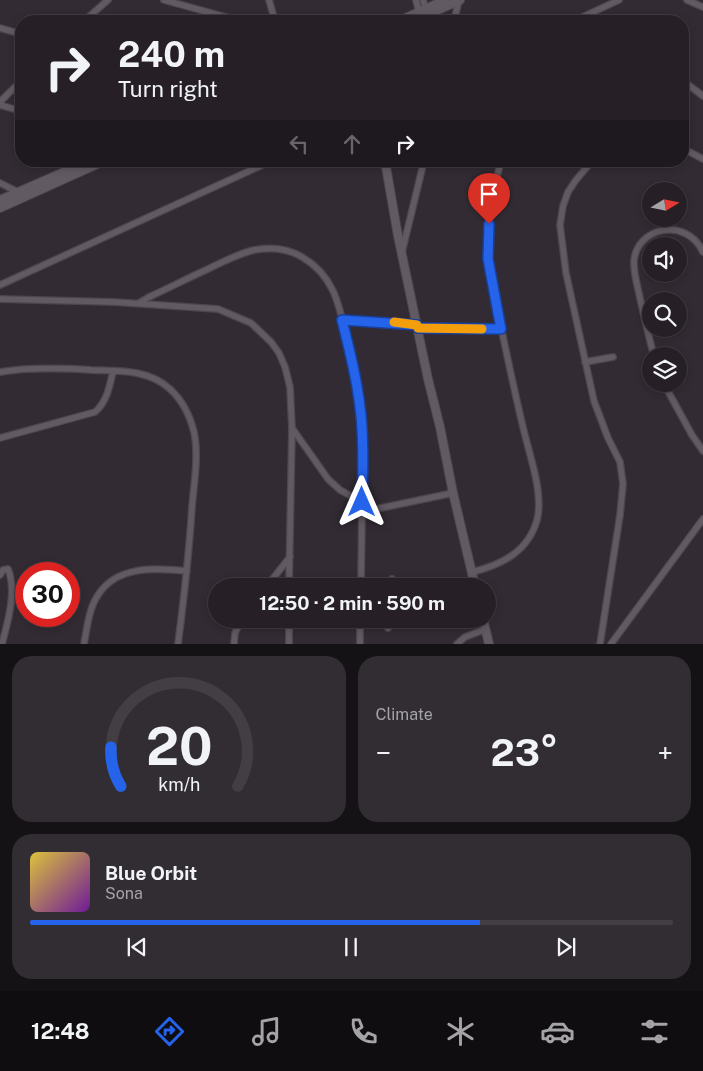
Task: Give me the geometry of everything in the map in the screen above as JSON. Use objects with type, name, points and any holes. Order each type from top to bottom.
[{"type":"street","points":[[91,15],[108,0]]},
{"type":"street","points":[[164,0],[218,15]]},
{"type":"street","points":[[269,0],[273,15]]},
{"type":"street","points":[[416,0],[425,12]]},
{"type":"street","points":[[424,0],[425,12]]},
{"type":"street","points":[[421,15],[446,0]]},
{"type":"street","points":[[416,15],[459,0]]},
{"type":"street","points":[[455,15],[459,0]]},
{"type":"street","points":[[587,15],[620,0]]},
{"type":"street","points":[[687,0],[703,7]]},
{"type":"street","points":[[0,28],[15,32]]},
{"type":"street","points":[[689,85],[703,96]]},
{"type":"street","points":[[15,87],[0,103],[15,109]]},
{"type":"street","points":[[689,152],[703,159]]},
{"type":"street","points":[[0,208],[21,194],[77,167]]},
{"type":"street","points":[[0,200],[21,194],[89,167]]},
{"type":"street","points":[[0,285],[258,167]]},
{"type":"street","points":[[386,167],[402,255],[452,493],[474,578]]},
{"type":"street","points":[[402,255],[423,167]]},
{"type":"street","points":[[472,572],[496,565],[515,554],[533,530],[538,513],[536,484],[489,267],[488,237],[490,208],[499,167]]},
{"type":"street","points":[[587,167],[568,192],[562,206],[560,225],[563,254],[584,362],[594,401],[608,438],[620,462],[623,484],[600,644]]},
{"type":"street","points":[[0,182],[21,194]]},
{"type":"street","points":[[652,347],[636,279],[634,262],[639,248],[649,236],[661,231],[670,230],[687,233],[698,242],[703,252]]},
{"type":"street","points":[[139,304],[149,297],[253,250],[279,249],[298,254],[315,264],[322,272],[335,296],[342,320],[361,416],[363,438],[361,578]]},
{"type":"street","points":[[0,299],[218,309],[237,316],[256,328],[271,342],[279,353],[285,367],[290,387],[292,428],[290,578]]},
{"type":"street","points":[[342,320],[417,326],[501,329]]},
{"type":"street","points":[[584,362],[614,357]]},
{"type":"street","points":[[0,372],[40,368],[133,371],[170,389],[180,402],[190,418],[197,452],[187,571],[178,644]]},
{"type":"street","points":[[0,438],[95,412],[100,408],[106,396],[113,371]]},
{"type":"street","points":[[669,392],[703,451]]},
{"type":"street","points":[[292,428],[328,479],[340,490],[362,502]]},
{"type":"street","points":[[362,512],[452,493]]},
{"type":"street","points":[[611,644],[703,519]]},
{"type":"street","points":[[273,578],[290,557]]},
{"type":"street","points":[[0,575],[3,570],[8,569],[11,587],[10,608],[2,644]]},
{"type":"street","points":[[84,644],[97,596],[111,580],[132,571],[187,571]]},
{"type":"street","points":[[234,644],[238,628]]},
{"type":"street","points":[[288,644],[289,628]]},
{"type":"street","points":[[360,628],[360,644]]},
{"type":"street","points":[[457,644],[465,637],[486,629],[489,644]]},
{"type":"slow traffic","points":[[394,322],[417,325],[418,328],[482,329]]},
{"type":"route","points":[[362,502],[363,438],[361,416],[358,393],[342,320],[379,324],[392,322],[417,325],[418,328],[501,329],[488,259],[489,224]]}]
